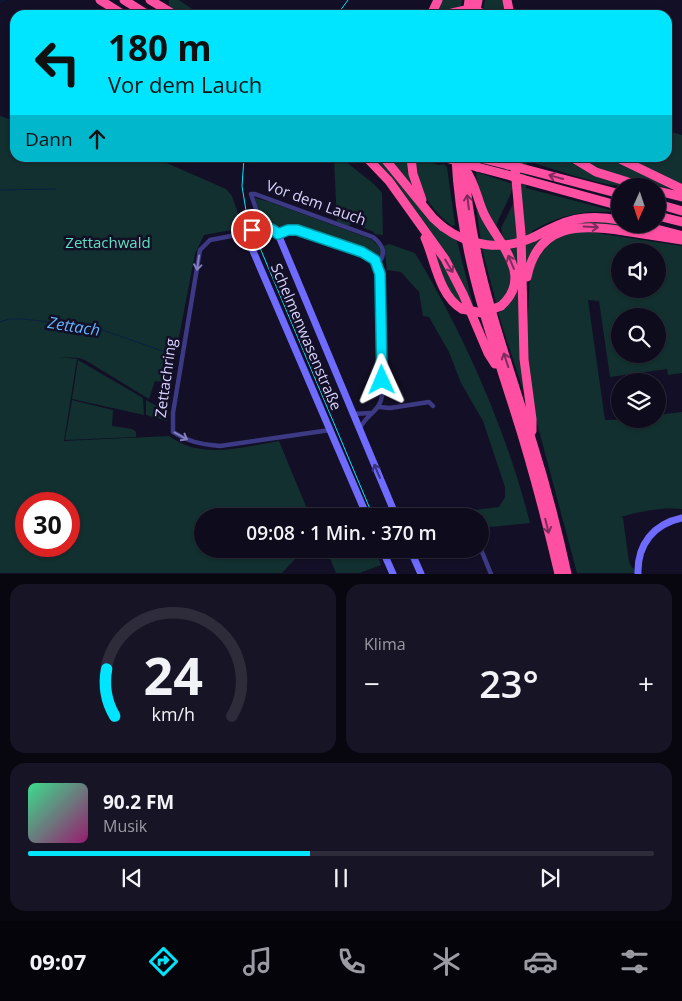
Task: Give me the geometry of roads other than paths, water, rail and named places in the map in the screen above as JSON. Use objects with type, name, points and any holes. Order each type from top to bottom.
[{"type":"highway","points":[[100,0],[116,10]]},
{"type":"highway","points":[[124,0],[140,10]]},
{"type":"highway","points":[[150,0],[167,10]]},
{"type":"highway","points":[[371,162],[389,181],[452,271],[488,353],[502,375]]},
{"type":"highway","points":[[387,162],[443,227],[468,241],[487,246],[506,246],[534,237],[555,225],[571,220],[589,217],[611,218]]},
{"type":"highway","points":[[412,162],[413,174],[425,207]]},
{"type":"highway","points":[[456,162],[459,198],[469,258],[484,320],[535,480],[558,574]]},
{"type":"highway","points":[[460,162],[611,204]]},
{"type":"highway","points":[[464,162],[471,228],[481,276],[532,440],[567,574]]},
{"type":"highway","points":[[511,162],[522,234],[524,359],[532,419],[532,440]]},
{"type":"highway","points":[[512,162],[521,168],[611,192]]},
{"type":"highway","points":[[580,162],[596,172],[616,178]]},
{"type":"highway","points":[[626,162],[682,189]]},
{"type":"highway","points":[[421,226],[446,293],[453,304],[462,309],[482,313],[501,306],[512,292],[515,272],[511,260],[481,207],[472,177],[465,169]]},
{"type":"highway","points":[[666,192],[682,197]]},
{"type":"highway","points":[[666,206],[682,211]]},
{"type":"highway","points":[[666,218],[682,222]]},
{"type":"highway","points":[[666,219],[671,219]]},
{"type":"highway","points":[[523,299],[529,267],[534,254],[548,238],[562,231],[578,227],[595,227],[682,240]]},
{"type":"highway","points":[[666,232],[682,236]]},
{"type":"street","name":"Vor dem Lauch","points":[[262,227],[251,194],[373,237],[380,244],[383,253],[383,257],[378,264]]},
{"type":"street","points":[[248,233],[262,227],[271,229],[278,234]]},
{"type":"street","name":"Vor dem Lauch","points":[[278,234],[288,230],[297,230],[362,252],[371,256],[378,264],[380,274],[382,396],[379,406]]},
{"type":"street","name":"Schelmenwasenstraße","points":[[248,233],[247,237],[364,508]]},
{"type":"street","name":"Zettachring","points":[[248,233],[210,240],[200,250],[173,413],[173,432],[184,439],[204,445],[220,446],[330,430]]},
{"type":"street","name":"Schelmenwasenstraße","points":[[278,234],[393,508]]},
{"type":"street","points":[[359,429],[363,420],[379,406],[390,408],[429,402],[433,406]]},
{"type":"street","points":[[353,414],[372,413]]},
{"type":"street","points":[[638,574],[640,558],[651,535],[664,523],[682,518]]},
{"type":"street","points":[[386,558],[393,574]]},
{"type":"street","points":[[414,558],[421,574]]},
{"type":"street","points":[[484,558],[491,574]]},
{"type":"waterway","points":[[0,2],[5,0]]},
{"type":"waterway","points":[[0,190],[56,189]]},
{"type":"waterway","name":"Zettach","points":[[0,322],[9,319],[24,319],[97,328],[174,355]]},
{"type":"tram line","points":[[341,10],[348,0]]},
{"type":"tram line","points":[[244,162],[242,186],[247,217],[370,508]]},
{"type":"park label","name":"Zettachwald","points":[[108,243]]}]
